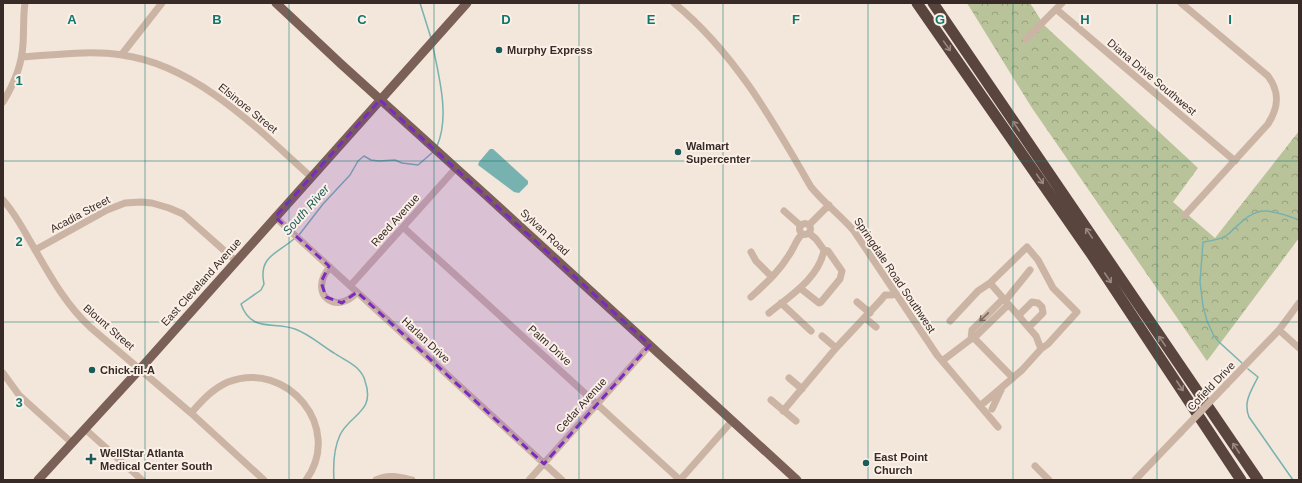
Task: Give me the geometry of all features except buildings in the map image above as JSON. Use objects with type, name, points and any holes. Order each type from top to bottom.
[{"type":"highway","points":[[917,3],[1090,252],[1241,480]]},
{"type":"highway","points":[[933,3],[1258,480]]},
{"type":"main road","name":"East Cleveland Avenue","points":[[38,480],[140,369],[467,3]]},
{"type":"main road","name":"Sylvan Road","points":[[282,5],[380,100],[797,480]]},
{"type":"street","points":[[3,102],[14,82],[22,57],[25,3]]},
{"type":"street","points":[[122,54],[162,3]]},
{"type":"street","name":"Springdale Road Southwest","points":[[674,3],[686,12],[740,72],[761,102],[811,187],[854,231],[923,336],[942,361],[998,427]]},
{"type":"street","points":[[1026,39],[1062,3]]},
{"type":"street","points":[[1181,3],[1268,76],[1274,84],[1277,101],[1273,116],[1268,124],[1186,215]]},
{"type":"street","name":"Diana Drive Southwest","points":[[1056,9],[1235,161]]},
{"type":"street","name":"Elsinore Street","points":[[22,57],[97,53],[122,54],[140,58],[162,66],[186,77],[210,91],[242,115],[311,177]]},
{"type":"street","name":"Reed Avenue","points":[[350,286],[404,228],[456,168]]},
{"type":"street","name":"Blount Street","points":[[3,200],[18,220],[61,294],[75,313],[89,327],[191,413],[264,480]]},
{"type":"street","name":"Acadia Street","points":[[35,250],[107,210],[124,203],[141,202],[152,203],[183,214],[236,261]]},
{"type":"street","points":[[751,297],[772,277],[790,255],[798,238],[806,234],[811,228],[809,225],[828,205]]},
{"type":"street","points":[[784,211],[801,226],[800,229],[816,239],[824,250],[828,251],[842,271],[840,279],[819,303],[800,288]]},
{"type":"street","name":"Harlan Drive","points":[[275,217],[562,480]]},
{"type":"street","points":[[801,226],[804,224],[809,225]]},
{"type":"street","name":"Palm Drive","points":[[404,228],[680,480]]},
{"type":"street","points":[[950,320],[978,291],[990,284],[1025,248],[1028,248],[1038,260],[1053,288],[1077,312],[1048,344],[1041,349],[1013,378],[980,406]]},
{"type":"street","points":[[769,313],[800,288],[815,271],[822,259],[824,250]]},
{"type":"street","points":[[751,252],[756,261],[772,277]]},
{"type":"street","points":[[330,267],[325,273],[321,282],[322,290],[326,297],[334,302],[342,303],[350,299],[357,292]]},
{"type":"street","points":[[1013,378],[972,339],[972,330],[1005,301],[1030,270]]},
{"type":"street","points":[[990,284],[1029,327],[1036,336],[1041,349]]},
{"type":"street","points":[[783,411],[836,348],[867,315],[882,300],[887,301],[894,294]]},
{"type":"street","points":[[857,302],[876,327]]},
{"type":"street","points":[[1019,315],[1032,302],[1038,303],[1042,307],[1043,313],[1029,327]]},
{"type":"street","points":[[781,303],[811,331]]},
{"type":"street","name":"Cofield Drive","points":[[1135,480],[1279,330],[1299,303]]},
{"type":"street","points":[[1279,330],[1299,348]]},
{"type":"street","points":[[822,336],[836,348]]},
{"type":"street","points":[[942,361],[972,339]]},
{"type":"street","name":"Cedar Avenue","points":[[529,480],[650,345]]},
{"type":"street","points":[[3,373],[19,395],[72,443]]},
{"type":"street","points":[[191,413],[215,389],[228,382],[242,378],[258,378],[272,381],[286,387],[298,396],[307,407],[314,420],[318,435],[316,462],[306,480]]},
{"type":"street","points":[[789,378],[802,389]]},
{"type":"street","points":[[992,409],[1002,388]]},
{"type":"street","points":[[771,400],[796,421]]},
{"type":"street","points":[[680,480],[732,421]]},
{"type":"street","points":[[84,429],[142,480]]},
{"type":"street","points":[[1035,466],[1049,480]]},
{"type":"street","points":[[376,480],[387,476],[396,476],[412,480]]},
{"type":"highlighted area","points":[[380,100],[650,345],[544,464],[357,292],[342,303],[326,297],[321,282],[329,266],[275,217]]},
{"type":"green space","points":[[967,3],[1030,3],[1044,25],[1198,168],[1173,202],[1215,238],[1299,131],[1299,238],[1207,361],[1032,108]]},
{"type":"water","points":[[490,149],[493,149],[528,181],[528,184],[519,193],[514,192],[478,165]]},
{"type":"waterway","name":"South River","points":[[420,3],[431,38]]},
{"type":"waterway","name":"South River","points":[[433,47],[443,110],[443,123],[437,146]]},
{"type":"waterway","name":"South River","points":[[299,235],[323,204],[350,175],[358,161],[364,156],[371,160],[395,160],[402,163],[418,165],[433,152]]},
{"type":"waterway","points":[[1242,363],[1219,342],[1214,336],[1207,321],[1203,306],[1200,282],[1203,242],[1224,237],[1245,219],[1260,211],[1274,212],[1299,220]]},
{"type":"waterway","name":"South River","points":[[294,239],[271,256],[264,267],[264,284],[261,290],[241,304],[245,313],[257,323],[287,327],[300,331],[352,364],[365,379],[367,391],[365,406],[344,428],[336,445],[334,457],[334,480]]},
{"type":"waterway","points":[[1248,369],[1258,377],[1247,401],[1247,412],[1249,417],[1293,480]]},
{"type":"place","name":"Murphy Express","points":[[499,50]]},
{"type":"place","name":"Walmart Supercenter","points":[[678,152]]},
{"type":"place","name":"Chick-fil-A","points":[[92,370]]},
{"type":"place","name":"WellStar Atlanta Medical Center South","points":[[91,459]]},
{"type":"place","name":"East Point Church","points":[[866,463]]}]
